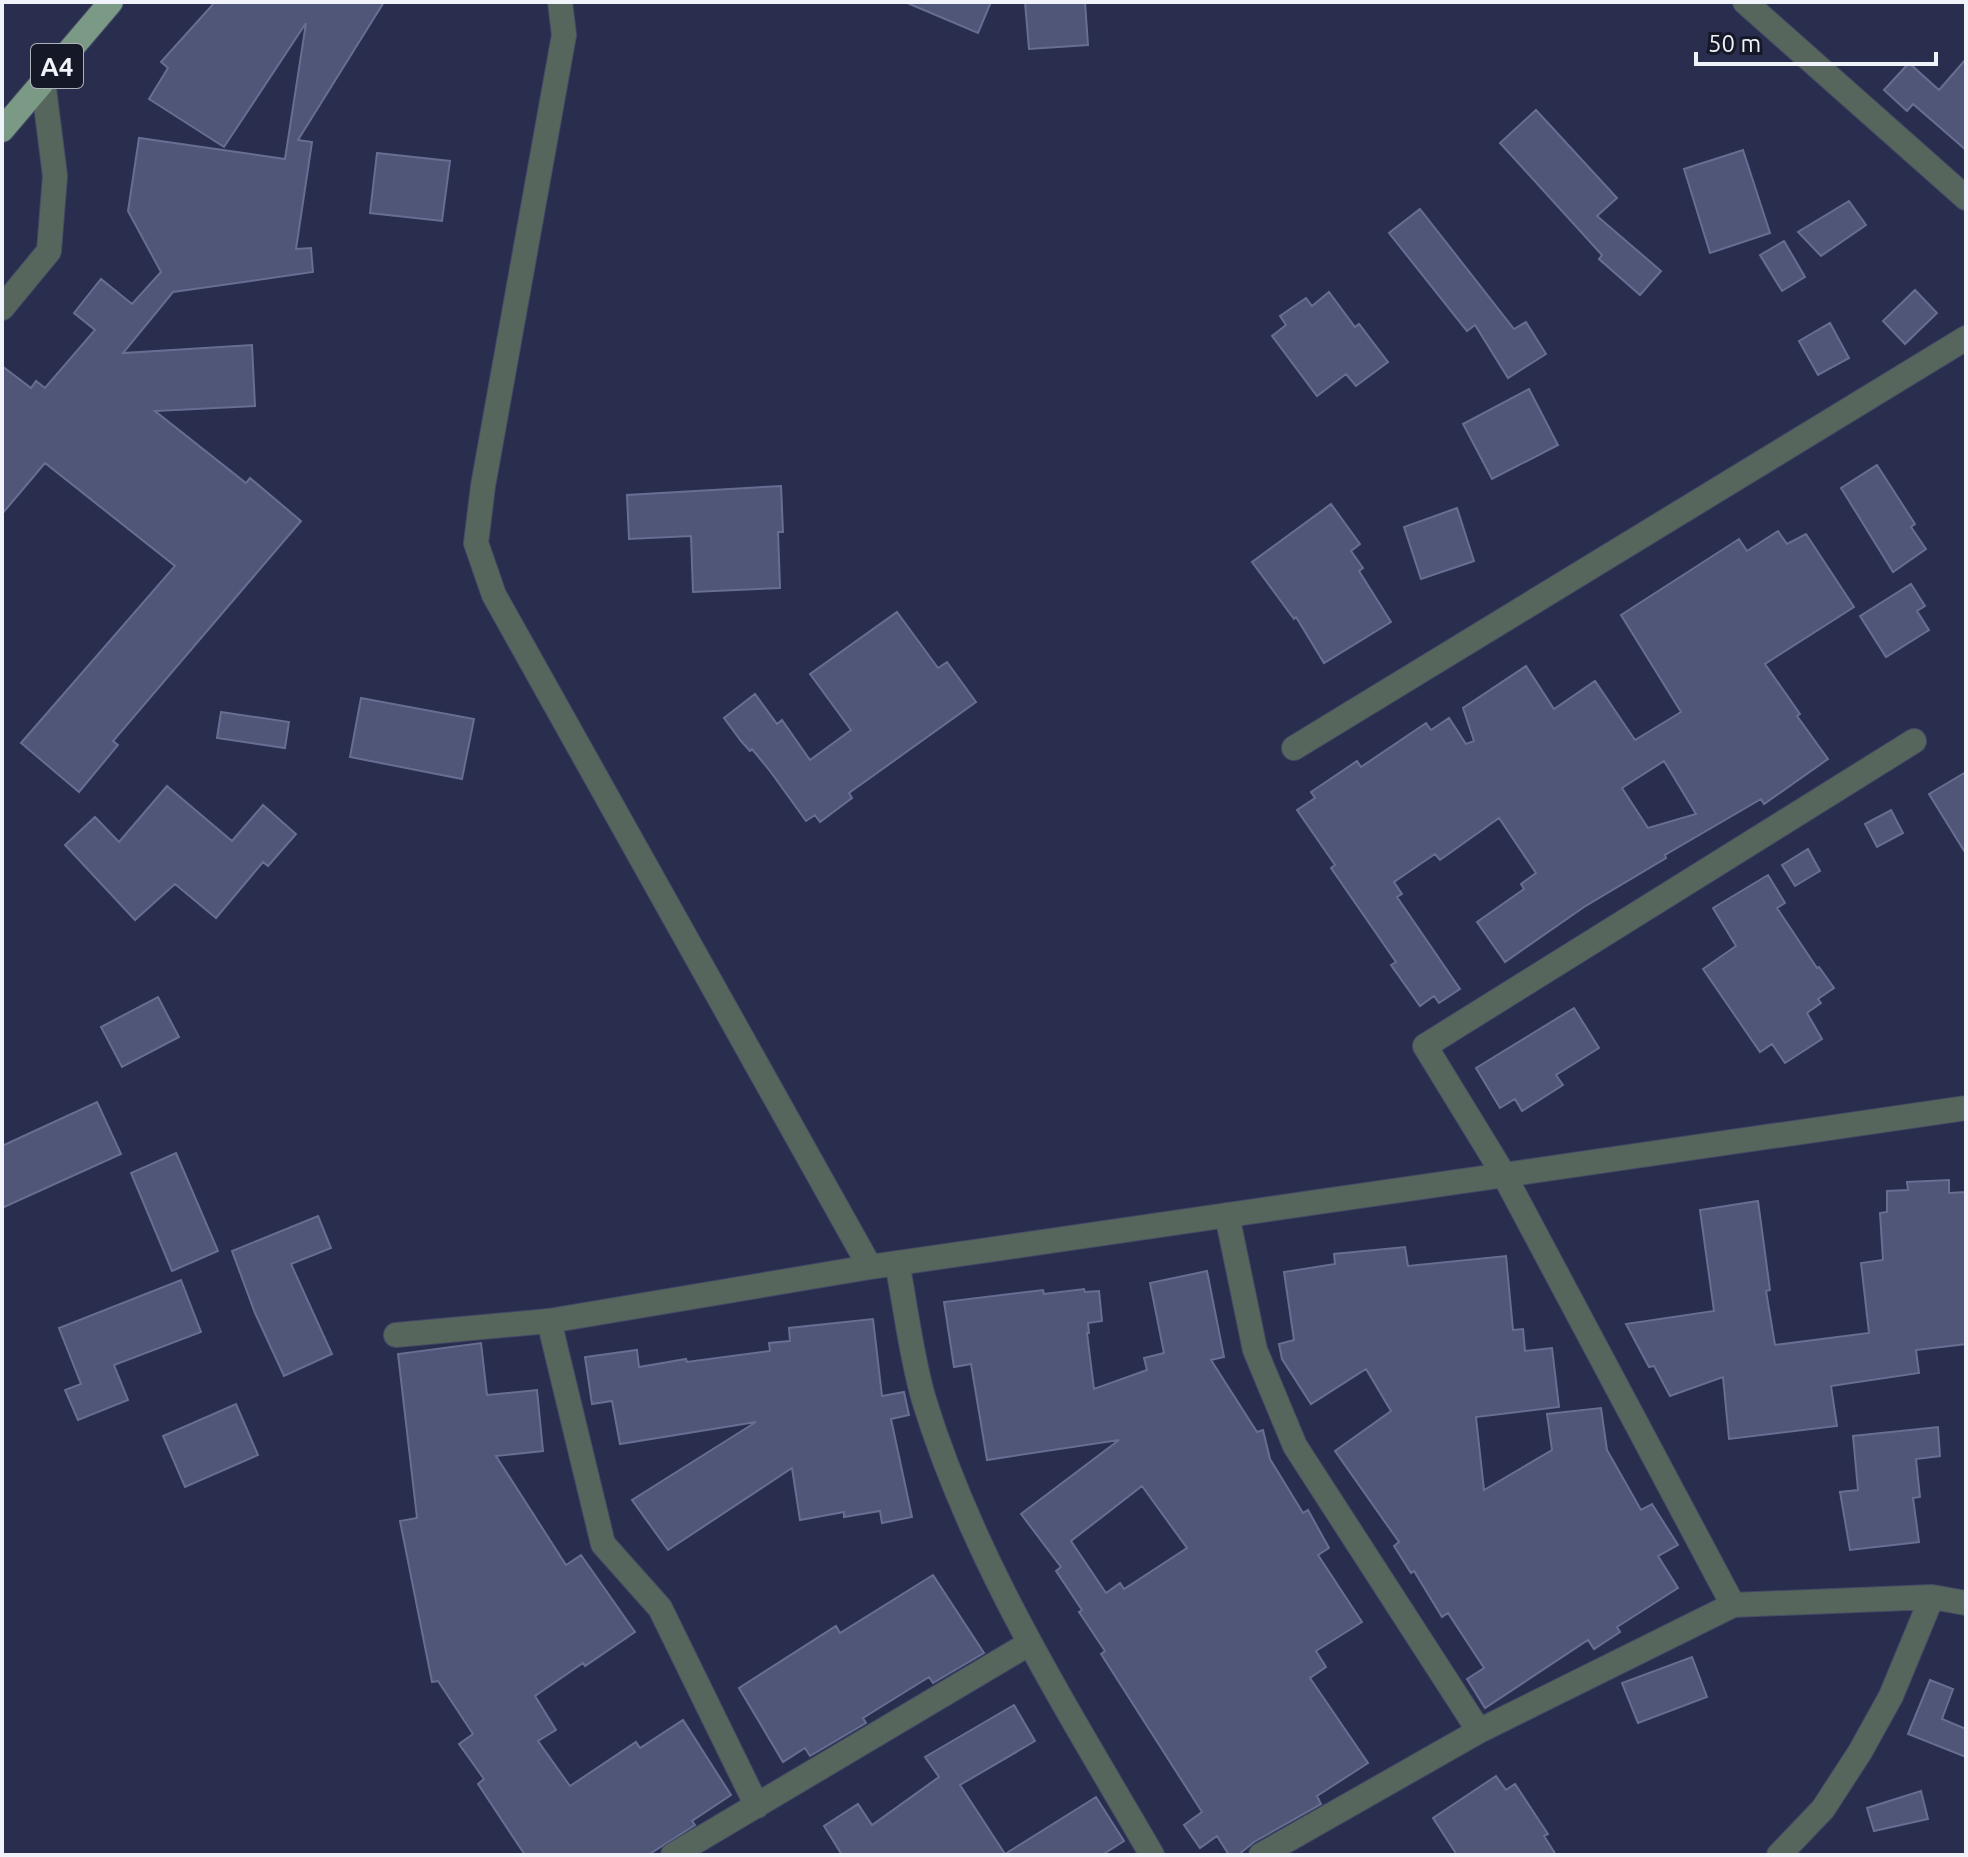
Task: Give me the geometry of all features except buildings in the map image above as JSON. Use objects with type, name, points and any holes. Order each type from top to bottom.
[{"type":"main road","name":"A4","points":[[2,130],[111,2]]},
{"type":"street","points":[[560,2],[564,35],[483,486],[476,543],[494,595],[870,1267]]},
{"type":"street","points":[[1745,2],[1966,198]]},
{"type":"street","points":[[2,308],[49,251],[55,176],[43,81]]},
{"type":"street","points":[[1294,748],[1966,338]]},
{"type":"street","points":[[1733,1605],[1504,1175],[1425,1046],[1914,741]]},
{"type":"street","points":[[396,1335],[549,1321],[870,1267],[1966,1108]]},
{"type":"street","points":[[1227,1215],[1255,1350],[1295,1446],[1479,1731]]},
{"type":"street","points":[[897,1263],[923,1396],[979,1545],[1030,1643],[1152,1855]]},
{"type":"street","points":[[549,1321],[603,1544],[660,1608],[757,1806]]},
{"type":"street","points":[[1779,1855],[1823,1809],[1860,1752],[1891,1696],[1932,1597]]},
{"type":"street","points":[[1261,1855],[1479,1731],[1733,1605],[1932,1597],[1966,1603]]},
{"type":"street","points":[[673,1855],[1030,1643]]}]
